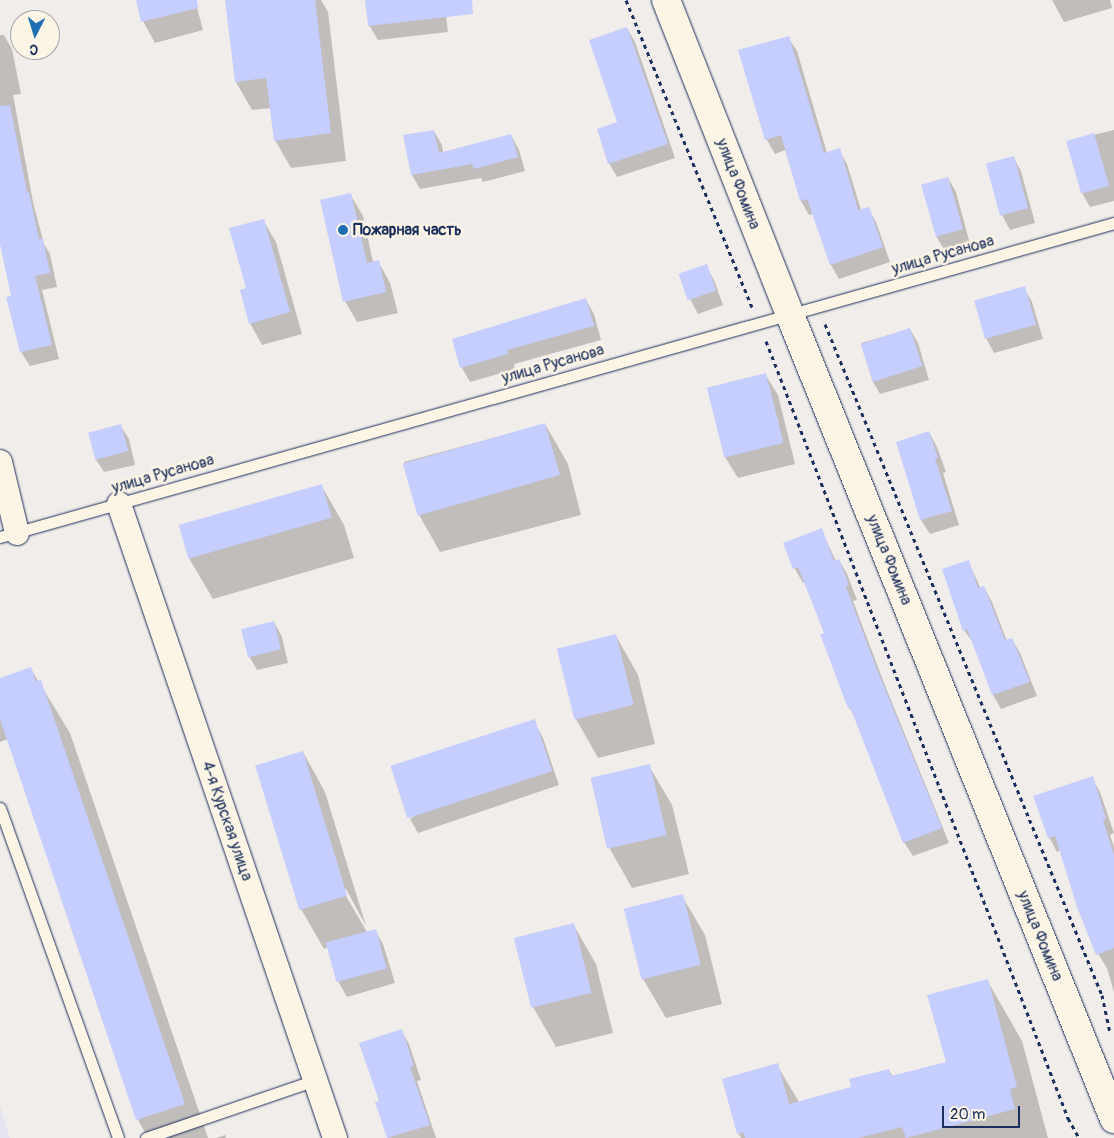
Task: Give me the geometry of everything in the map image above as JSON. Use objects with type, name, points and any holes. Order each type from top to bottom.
[{"type":"street","name":"улица Фомина","points":[[666,0],[790,315],[1114,1119]]},
{"type":"street","points":[[0,462],[9,535]]},
{"type":"street","name":"4-я Курская улица","points":[[119,504],[335,1138]]},
{"type":"lane","name":"улица Русанова","points":[[9,535],[1114,223]]},
{"type":"lane","points":[[0,808],[118,1138]]},
{"type":"lane","points":[[146,1138],[315,1080]]},
{"type":"path","points":[[626,0],[759,323],[1064,1109],[1079,1138]]},
{"type":"path","points":[[819,307],[1102,995],[1112,1041]]},
{"type":"shaded area","points":[[0,1107],[5,1121],[10,1138],[0,1138]]},
{"type":"building","points":[[136,0],[197,0],[198,8],[141,22]]},
{"type":"building","points":[[225,0],[315,0],[331,133],[274,141],[266,78],[235,82]]},
{"type":"building","points":[[365,0],[472,0],[473,14],[368,26]]},
{"type":"building","points":[[627,27],[668,144],[608,164],[597,129],[617,122],[589,40]]},
{"type":"building","points":[[789,36],[824,153],[840,148],[858,210],[869,207],[883,247],[830,265],[807,199],[800,201],[781,135],[765,140],[738,50]]},
{"type":"building","points":[[10,105],[27,192],[29,192],[39,239],[43,239],[50,273],[35,276],[52,345],[20,352],[6,297],[11,296],[0,244],[0,106]]},
{"type":"building","points":[[434,130],[439,153],[511,134],[518,157],[474,169],[472,164],[411,175],[403,135]]},
{"type":"building","points":[[1094,133],[1109,186],[1081,194],[1066,141]]},
{"type":"building","points":[[1014,156],[1028,208],[1000,216],[986,164]]},
{"type":"building","points":[[948,177],[963,229],[936,237],[921,185]]},
{"type":"building","name":"Пожарная часть","points":[[351,193],[367,263],[379,260],[386,292],[343,302],[320,200]]},
{"type":"building","points":[[264,219],[290,312],[249,324],[240,290],[246,288],[229,228]]},
{"type":"building","points":[[707,264],[716,290],[688,300],[679,274]]},
{"type":"building","points":[[1025,286],[1036,324],[985,339],[974,301]]},
{"type":"building","points":[[586,298],[594,326],[507,350],[508,354],[460,368],[452,339]]},
{"type":"building","points":[[910,328],[922,366],[873,382],[861,344]]},
{"type":"building","points":[[766,373],[783,443],[724,458],[707,388]]},
{"type":"building","points":[[545,423],[560,475],[418,516],[403,464]]},
{"type":"building","points":[[121,424],[128,451],[95,460],[88,433]]},
{"type":"building","points":[[929,431],[938,458],[935,459],[952,511],[920,520],[896,442]]},
{"type":"building","points":[[322,484],[332,518],[188,559],[179,525]]},
{"type":"building","points":[[822,528],[834,561],[839,559],[849,585],[846,587],[876,667],[942,828],[903,843],[850,707],[848,708],[838,682],[820,634],[824,633],[798,567],[793,569],[783,543]]},
{"type":"building","points":[[969,560],[978,588],[984,586],[1005,640],[1012,638],[1030,682],[992,695],[967,629],[963,631],[942,569]]},
{"type":"building","points":[[274,621],[281,649],[248,657],[241,629]]},
{"type":"building","points":[[616,634],[634,705],[574,720],[557,649]]},
{"type":"building","points":[[31,667],[36,681],[41,680],[185,1104],[136,1120],[0,719],[0,678]]},
{"type":"building","points":[[535,719],[552,771],[407,818],[390,766]]},
{"type":"building","points":[[303,751],[347,895],[299,910],[255,766]]},
{"type":"building","points":[[650,764],[666,835],[607,849],[591,778]]},
{"type":"building","points":[[1093,776],[1106,819],[1103,820],[1114,855],[1114,948],[1096,955],[1077,907],[1055,836],[1048,838],[1033,796]]},
{"type":"building","points":[[683,894],[701,965],[641,980],[624,909]]},
{"type":"building","points":[[574,923],[591,993],[531,1008],[514,938]]},
{"type":"building","points":[[376,929],[387,969],[336,982],[326,942]]},
{"type":"building","points":[[988,979],[1017,1087],[1010,1089],[1015,1109],[906,1138],[902,1127],[858,1138],[745,1138],[743,1132],[737,1134],[722,1079],[778,1063],[789,1104],[851,1087],[849,1079],[889,1069],[891,1076],[946,1062],[927,995]]},
{"type":"building","points":[[402,1029],[414,1066],[410,1067],[430,1125],[387,1138],[375,1102],[379,1101],[359,1043]]},
{"type":"place","name":"Пожарная часть","points":[[343,230]]}]
